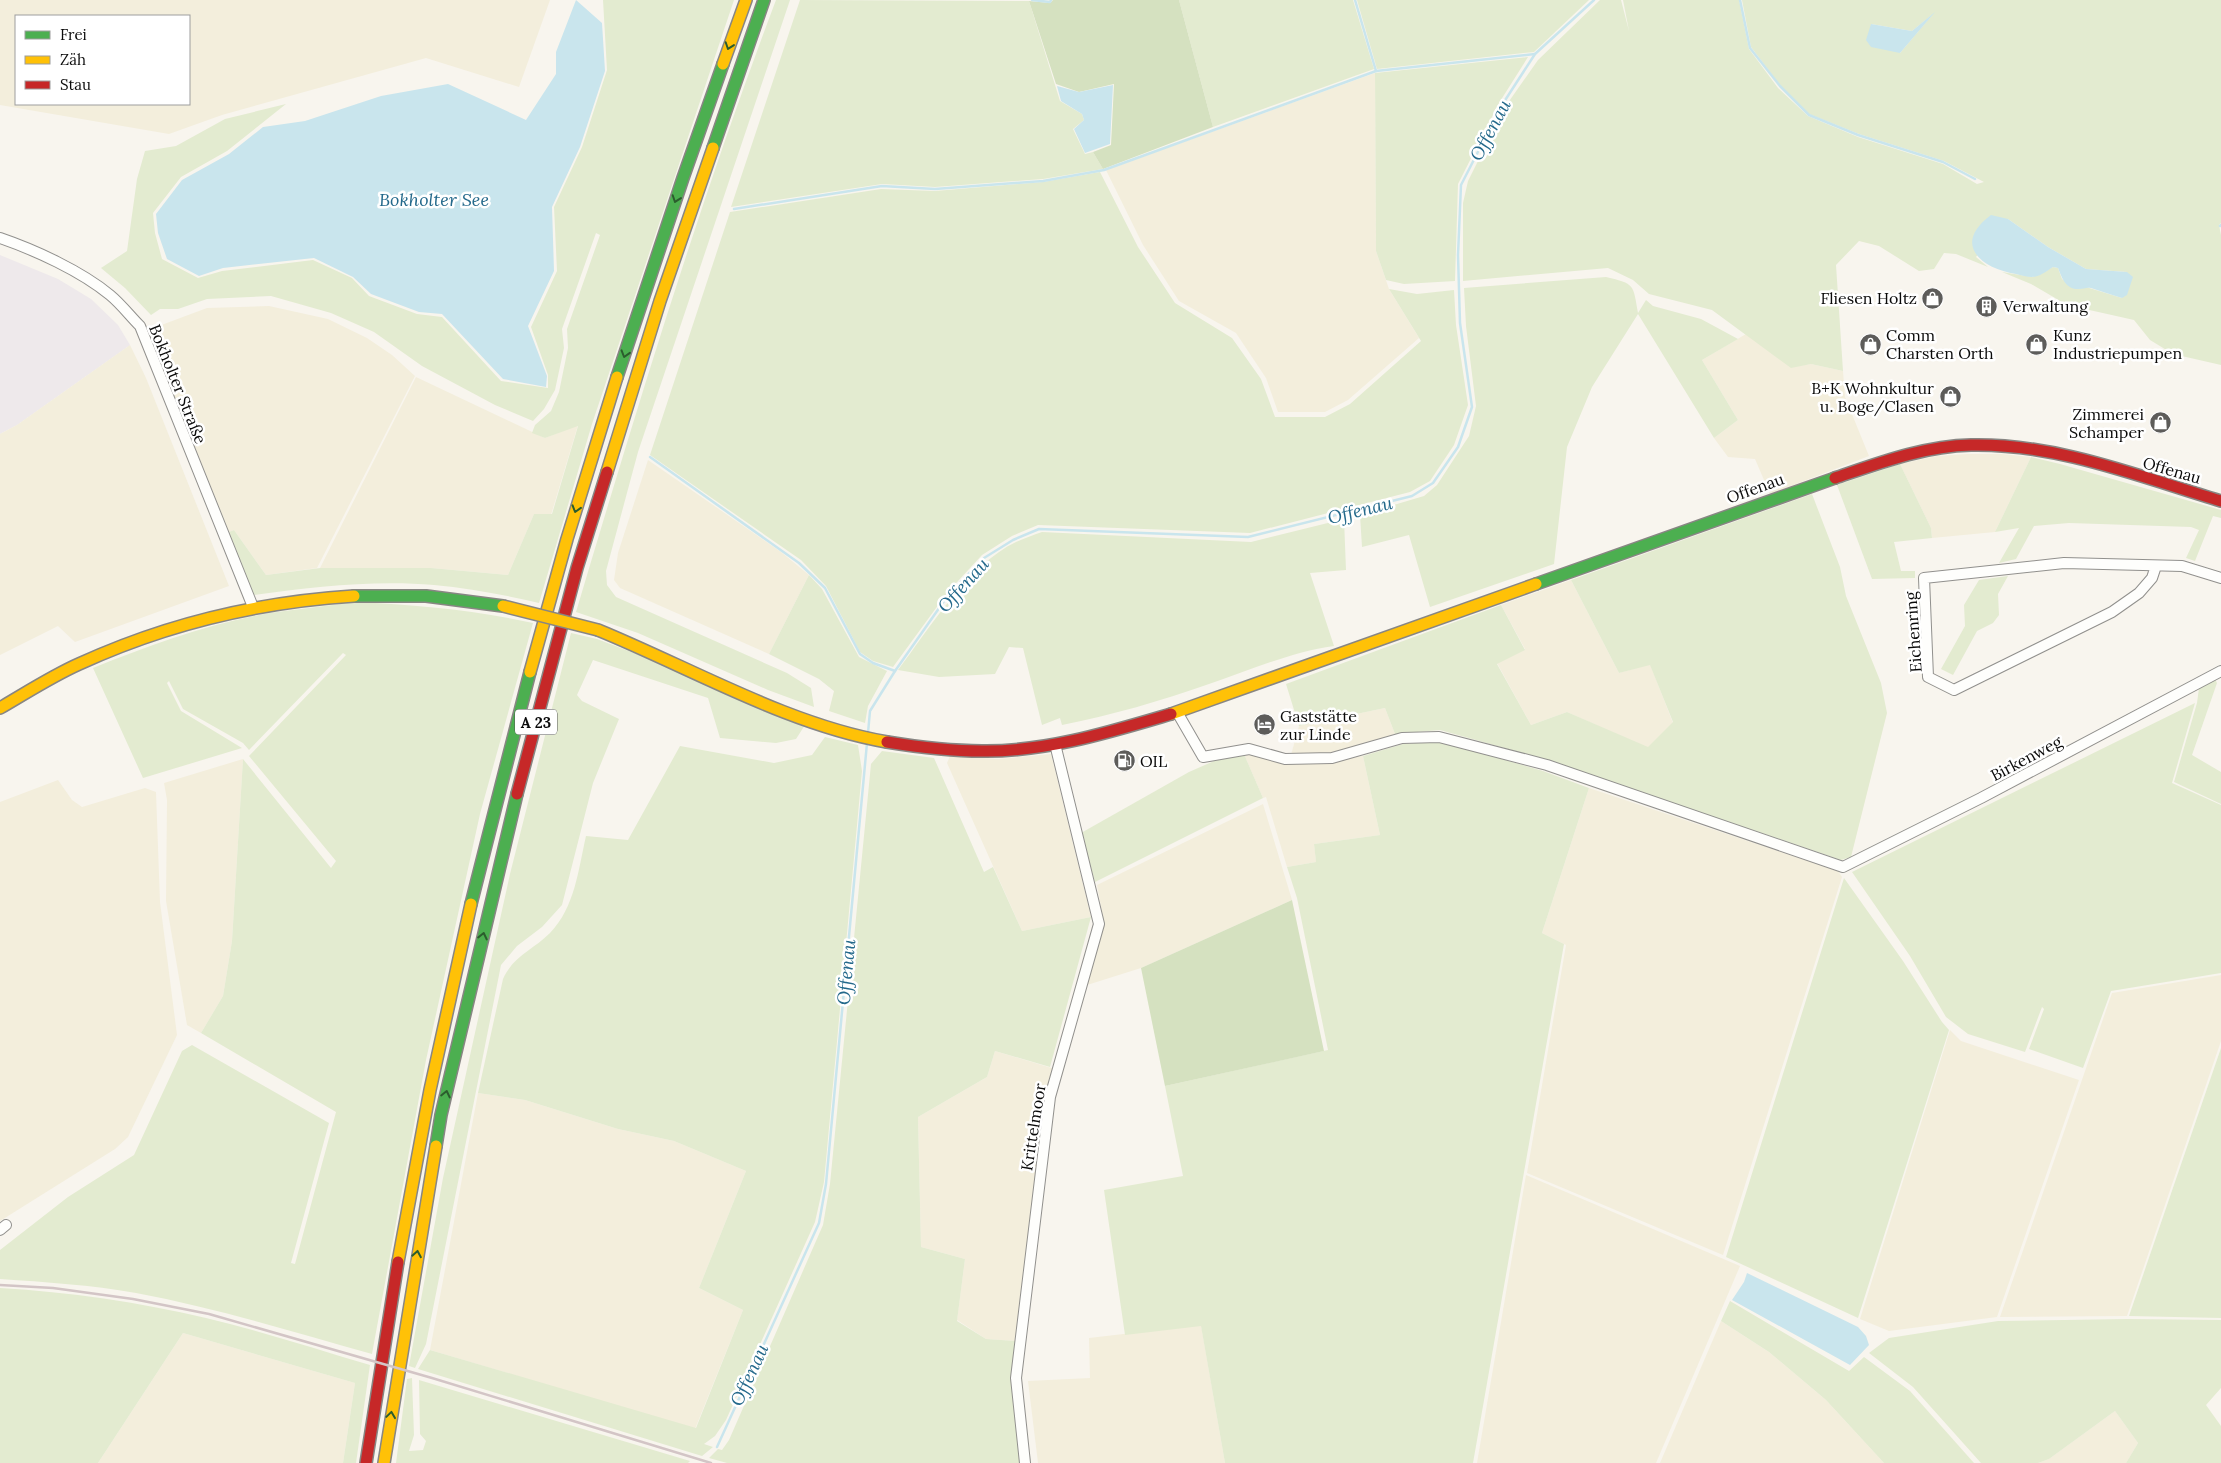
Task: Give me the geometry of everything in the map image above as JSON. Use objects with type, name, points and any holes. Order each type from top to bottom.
[{"type":"main road","name":"A 23","points":[[366,1463],[374,1406],[425,1110],[488,834],[523,698],[560,562],[642,298],[746,0]]},
{"type":"main road","name":"A 23","points":[[384,1463],[441,1115],[504,843],[577,568],[660,301],[764,0]]},
{"type":"main road","name":"Offenau","points":[[0,708],[89,659],[188,624],[253,607],[326,598],[402,595],[502,606],[598,630],[794,715],[848,733],[913,746],[987,751],[1055,744],[1130,726],[1177,712],[1838,476],[1899,457],[1940,448],[1971,445],[2033,450],[2221,501]]},
{"type":"street","name":"Bokholter Straße","points":[[0,238],[20,245],[76,273],[110,295],[140,326],[253,607]]},
{"type":"street","name":"Eichenring","points":[[2156,566],[2152,578],[2139,593],[2112,612],[1954,690],[1928,677],[1924,578],[2064,563],[2182,566],[2221,578]]},
{"type":"street","name":"Birkenweg","points":[[1177,712],[1203,758],[1249,749],[1285,759],[1332,758],[1402,738],[1439,737],[1547,765],[1843,867],[2221,673]]},
{"type":"street","name":"Krittelmoor","points":[[1025,1463],[1016,1378],[1050,1097],[1099,924],[1055,744]]},
{"type":"shaded area","points":[[0,0],[550,0],[519,87],[426,58],[222,115],[169,134],[0,105]]},
{"type":"shaded area","points":[[1375,73],[1376,251],[1389,289],[1419,338],[1348,400],[1325,412],[1278,412],[1266,378],[1236,333],[1179,301],[1143,245],[1106,170]]},
{"type":"shaded area","points":[[0,255],[58,279],[91,299],[118,325],[130,345],[17,425],[0,434]]},
{"type":"shaded area","points":[[269,306],[328,319],[367,338],[392,355],[415,376],[317,568],[266,575],[234,530],[229,532],[148,330],[207,308]]},
{"type":"shaded area","points":[[1746,334],[1791,367],[1811,364],[1843,371],[1845,397],[1869,456],[1770,494],[1755,459],[1728,457],[1714,438],[1738,420],[1702,360]]},
{"type":"shaded area","points":[[130,345],[146,378],[229,586],[75,642],[58,626],[0,655],[0,434],[17,425]]},
{"type":"shaded area","points":[[416,377],[545,438],[578,425],[551,515],[534,514],[508,575],[431,568],[320,568]]},
{"type":"shaded area","points":[[2002,454],[2031,457],[1995,532],[1932,538],[1931,528],[1900,464],[1937,456]]},
{"type":"shaded area","points":[[648,460],[781,552],[809,575],[769,654],[620,588],[614,580],[618,553]]},
{"type":"shaded area","points":[[1571,580],[1619,673],[1650,664],[1673,723],[1648,748],[1567,712],[1531,725],[1497,663],[1525,649],[1501,605]]},
{"type":"shaded area","points":[[1385,708],[1395,734],[1334,753],[1291,755],[1299,726]]},
{"type":"shaded area","points":[[1051,754],[1091,917],[1022,931],[947,763],[950,756],[999,759]]},
{"type":"shaded area","points":[[1244,754],[1254,754],[1282,764],[1332,761],[1363,756],[1380,835],[1314,844],[1316,862],[1287,867],[1266,797],[1263,798]]},
{"type":"shaded area","points":[[243,759],[232,941],[223,996],[201,1033],[187,1025],[166,901],[167,800],[164,783]]},
{"type":"shaded area","points":[[58,780],[72,800],[82,807],[145,788],[156,792],[160,902],[177,1035],[128,1137],[115,1149],[0,1221],[0,802]]},
{"type":"shaded area","points":[[1589,788],[1838,871],[1842,877],[1723,1255],[1527,1173],[1566,945],[1542,933]]},
{"type":"shaded area","points":[[1263,804],[1292,900],[1141,968],[1084,986],[1104,923],[1097,885]]},
{"type":"shaded area","points":[[2221,975],[2221,1041],[2127,1316],[2000,1317],[2112,993]]},
{"type":"shaded area","points":[[1950,1030],[1961,1041],[2079,1080],[1997,1317],[1889,1331],[1860,1319]]},
{"type":"shaded area","points":[[995,1051],[1055,1069],[1016,1341],[986,1339],[957,1320],[965,1259],[921,1247],[918,1117],[987,1077]]},
{"type":"shaded area","points":[[478,1093],[525,1100],[618,1129],[674,1141],[746,1171],[699,1288],[743,1310],[695,1429],[430,1350]]},
{"type":"shaded area","points":[[1526,1175],[1740,1266],[1656,1463],[1477,1463]]},
{"type":"shaded area","points":[[1721,1321],[1769,1352],[1826,1400],[1884,1463],[1660,1463]]},
{"type":"shaded area","points":[[1201,1325],[1225,1463],[1038,1463],[1028,1381],[1090,1378],[1089,1338]]},
{"type":"shaded area","points":[[183,1333],[355,1383],[343,1463],[98,1463]]},
{"type":"shaded area","points":[[2115,1411],[2138,1443],[2126,1463],[2038,1463],[2049,1459]]},
{"type":"green space","points":[[603,0],[734,0],[592,424],[539,603],[447,586],[389,583],[299,589],[254,595],[229,532],[234,530],[266,575],[320,568],[431,568],[508,575],[534,514],[552,514],[578,426],[545,438],[532,433],[535,425],[551,411],[559,392],[568,348],[567,329],[600,235],[596,233],[562,329],[564,348],[555,390],[544,409],[533,421],[495,405],[422,366],[374,332],[331,313],[271,296],[207,299],[178,309],[160,309],[151,315],[125,288],[101,268],[127,251],[137,179],[145,151],[176,146],[225,119],[286,104],[227,151],[181,177],[153,213],[155,233],[162,259],[198,278],[222,271],[313,260],[352,278],[369,296],[417,314],[442,317],[501,381],[548,388],[548,375],[531,327],[557,271],[554,207],[582,147],[607,70]]},
{"type":"green space","points":[[776,0],[790,0],[638,452],[606,571],[607,585],[616,597],[787,673],[811,688],[814,707],[768,690],[638,633],[576,612],[670,304],[721,152]]},
{"type":"green space","points":[[800,0],[1029,1],[1060,101],[1082,114],[1084,120],[1073,129],[1085,154],[1093,152],[1103,169],[1043,179],[935,187],[882,184],[731,207]]},
{"type":"green space","points":[[1053,0],[1179,0],[1213,127],[1103,169],[1093,152],[1111,145],[1114,84],[1079,92],[1056,84],[1029,1],[1050,3]]},
{"type":"green space","points":[[1179,0],[1353,0],[1374,69],[1213,127]]},
{"type":"green space","points":[[1357,0],[1589,0],[1534,52],[1377,69]]},
{"type":"green space","points":[[1600,0],[1621,0],[1629,31],[1623,0],[1739,0],[1749,49],[1778,88],[1808,116],[1858,137],[1943,164],[1977,184],[1984,182],[1944,161],[1859,134],[1809,114],[1780,85],[1751,47],[1742,0],[2221,0],[2221,223],[2219,225],[2221,235],[2221,365],[2173,354],[2150,340],[2134,320],[2067,305],[2031,284],[2002,272],[2033,277],[2053,267],[2058,268],[2062,279],[2078,289],[2086,287],[2122,298],[2127,272],[2086,269],[2048,247],[2008,219],[1976,257],[1988,267],[1956,254],[1944,253],[1934,269],[1919,271],[1879,246],[1859,241],[1836,265],[1843,371],[1811,364],[1791,368],[1712,310],[1649,294],[1633,280],[1608,268],[1463,281],[1463,203],[1468,181],[1505,107],[1538,60]],"holes":[[[1933,14],[1900,53],[1871,24],[1912,31]]]},
{"type":"green space","points":[[1528,57],[1499,103],[1458,184],[1455,281],[1404,284],[1386,280],[1376,251],[1375,73]]},
{"type":"green space","points":[[1100,172],[1138,247],[1175,303],[1232,338],[1261,379],[1275,417],[1325,417],[1350,404],[1421,341],[1389,289],[1417,294],[1454,290],[1456,325],[1468,405],[1454,445],[1430,481],[1410,492],[1250,533],[1038,525],[1012,536],[982,555],[947,593],[893,667],[873,661],[860,652],[826,586],[801,560],[650,455],[730,212],[881,189],[935,191],[1043,182]]},
{"type":"green space","points":[[1606,277],[1623,281],[1631,287],[1635,296],[1638,313],[1646,300],[1653,306],[1701,319],[1738,339],[1702,360],[1738,420],[1714,438],[1638,314],[1592,387],[1567,447],[1554,564],[1430,607],[1409,535],[1362,547],[1360,515],[1424,496],[1437,485],[1469,436],[1476,406],[1466,326],[1464,288]]},
{"type":"green space","points":[[2031,457],[2221,510],[2221,518],[2213,516],[2195,561],[2186,558],[2199,530],[2191,527],[2069,523],[2034,526],[2016,559],[1999,563],[2019,528],[1995,532]]},
{"type":"green space","points":[[1900,464],[1931,528],[1932,538],[1894,542],[1901,571],[1915,571],[1915,578],[1872,579],[1837,485]]},
{"type":"green space","points":[[1812,494],[1840,567],[1846,596],[1881,683],[1887,713],[1851,857],[1841,860],[1547,760],[1440,730],[1395,734],[1385,708],[1299,726],[1286,684],[1501,605],[1525,650],[1497,664],[1531,725],[1567,712],[1648,747],[1673,722],[1650,665],[1619,673],[1571,580]]},
{"type":"green space","points":[[1344,519],[1346,570],[1310,573],[1334,646],[1302,652],[1136,707],[1062,725],[1060,718],[1042,725],[1023,648],[1009,647],[995,674],[939,677],[898,670],[966,581],[999,552],[1016,542],[1039,533],[1251,542]]},
{"type":"green space","points":[[809,575],[822,589],[859,657],[887,671],[868,706],[865,723],[829,711],[834,691],[819,679],[769,654]]},
{"type":"green space","points":[[2008,576],[1998,594],[1999,615],[1993,623],[1977,631],[1953,675],[1941,669],[1965,626],[1964,605],[1979,580]]},
{"type":"green space","points":[[356,602],[445,609],[533,623],[480,814],[426,1060],[372,1354],[255,1321],[166,1299],[102,1288],[0,1279],[0,1250],[68,1197],[134,1155],[182,1051],[192,1045],[329,1123],[291,1263],[295,1264],[336,1112],[201,1033],[223,996],[232,941],[243,759],[331,868],[336,861],[249,756],[346,655],[343,653],[249,750],[243,743],[183,709],[169,681],[167,683],[181,711],[242,748],[143,778],[93,668],[158,643],[224,623],[269,613]]},
{"type":"green space","points":[[571,633],[597,639],[692,675],[805,725],[796,739],[776,743],[720,738],[708,698],[593,660],[577,695],[582,701],[619,719],[593,783],[562,905],[542,927],[517,946],[501,965],[426,1344],[415,1368],[409,1366],[443,1178],[510,874]]},
{"type":"green space","points":[[2215,679],[2217,683],[2192,755],[2221,772],[2221,804],[2174,782],[2197,703],[2199,688]]},
{"type":"green space","points":[[2195,703],[2172,783],[2221,805],[2221,973],[2111,991],[2083,1068],[2029,1049],[2044,1009],[2042,1007],[2025,1052],[1968,1034],[1946,1017],[1910,956],[1852,872]]},
{"type":"green space","points":[[825,737],[858,745],[862,771],[824,1182],[815,1222],[726,1420],[715,1436],[704,1444],[713,1447],[702,1456],[418,1369],[430,1350],[696,1428],[743,1310],[699,1288],[746,1171],[674,1141],[618,1129],[525,1100],[478,1093],[503,979],[512,964],[544,939],[565,912],[578,875],[586,836],[628,840],[680,746],[774,763],[812,755]]},
{"type":"green space","points":[[1440,741],[1543,771],[1589,788],[1542,933],[1564,944],[1473,1463],[1225,1463],[1201,1326],[1125,1335],[1104,1190],[1183,1176],[1165,1086],[1328,1050],[1297,898],[1287,867],[1316,862],[1314,844],[1380,835],[1363,756],[1403,744]]},
{"type":"green space","points":[[882,751],[934,758],[984,872],[993,867],[1022,931],[1091,917],[1050,1067],[995,1051],[987,1077],[918,1117],[921,1247],[965,1259],[957,1321],[986,1339],[1016,1341],[1022,1463],[727,1463],[709,1458],[718,1449],[722,1450],[729,1440],[823,1225],[830,1184],[871,764]]},
{"type":"green space","points":[[1244,754],[1263,798],[1095,882],[1081,833],[1189,772],[1214,761]]},
{"type":"green space","points":[[1844,878],[1949,1030],[1858,1318],[1726,1257]]},
{"type":"green space","points":[[1292,900],[1324,1051],[1165,1086],[1141,968]]},
{"type":"green space","points":[[2221,1048],[2221,1318],[2129,1316]]},
{"type":"green space","points":[[0,1288],[78,1295],[180,1312],[288,1340],[370,1365],[356,1463],[343,1463],[355,1383],[183,1333],[98,1463],[0,1463]]},
{"type":"green space","points":[[1730,1301],[1849,1371],[1864,1357],[1910,1391],[1974,1463],[1884,1463],[1826,1400],[1769,1352],[1721,1321]]},
{"type":"green space","points":[[2221,1320],[2221,1388],[2206,1405],[2221,1426],[2221,1463],[2126,1463],[2138,1443],[2115,1411],[2049,1459],[2038,1463],[1981,1463],[1913,1387],[1869,1353],[1889,1338],[1998,1321]]},
{"type":"green space","points":[[412,1378],[414,1435],[409,1451],[423,1450],[426,1441],[420,1434],[419,1380],[690,1461],[688,1463],[396,1463],[407,1379]]},
{"type":"water","name":"Bokholter See","points":[[576,0],[602,23],[605,71],[580,147],[552,207],[554,271],[528,326],[547,376],[546,387],[503,379],[442,314],[419,312],[371,294],[353,277],[314,258],[223,268],[199,276],[167,259],[158,233],[156,214],[182,180],[229,154],[263,127],[305,121],[381,96],[448,84],[526,120],[556,74],[556,52]]},
{"type":"water","points":[[1935,12],[1900,53],[1871,47],[1866,40],[1871,24],[1912,31]]},
{"type":"water","points":[[1113,85],[1110,144],[1085,153],[1074,129],[1084,120],[1082,114],[1061,101],[1057,86],[1079,92]]},
{"type":"water","points":[[1991,215],[2008,219],[2048,247],[2086,269],[2127,272],[2133,277],[2127,295],[2122,298],[2091,288],[2071,288],[2065,283],[2058,268],[2053,267],[2040,275],[2032,277],[2003,271],[1991,266],[1975,253],[1972,245],[1973,236],[1979,226]]},
{"type":"water","points":[[1747,1273],[1858,1327],[1866,1336],[1869,1345],[1850,1365],[1732,1300],[1744,1282]]},
{"type":"waterway","points":[[1032,0],[1050,2],[1051,0]]},
{"type":"waterway","points":[[1355,0],[1376,71]]},
{"type":"waterway","name":"Offenau","points":[[868,733],[870,711],[895,671],[949,594],[984,558],[1013,540],[1039,529],[1248,537],[1412,496],[1433,483],[1458,447],[1472,407],[1460,323],[1458,255],[1461,185],[1502,105],[1535,54],[1594,0]]},
{"type":"waterway","points":[[1740,0],[1750,48],[1780,86],[1809,115],[1858,135],[1943,162],[1975,179]]},
{"type":"waterway","points":[[734,209],[882,186],[935,189],[1043,181],[1104,170],[1376,71],[1535,54]]},
{"type":"waterway","points":[[650,457],[799,563],[825,588],[860,654],[873,663],[895,671]]},
{"type":"waterway","name":"Offenau","points":[[717,1447],[819,1223],[826,1184],[867,743]]},
{"type":"railway","points":[[0,1285],[53,1288],[133,1299],[209,1314],[432,1378],[711,1463]]},
{"type":"traffic: fast","points":[[713,148],[764,0]]},
{"type":"traffic: fast","points":[[617,377],[723,64]]},
{"type":"traffic: fast","points":[[1536,584],[1835,478]]},
{"type":"traffic: fast","points":[[354,596],[426,596],[503,606]]},
{"type":"traffic: fast","points":[[471,904],[530,672]]},
{"type":"traffic: fast","points":[[436,1146],[441,1115],[517,794]]},
{"type":"traffic: slow","points":[[723,64],[746,0]]},
{"type":"traffic: slow","points":[[607,472],[660,301],[713,148]]},
{"type":"traffic: slow","points":[[530,672],[567,539],[617,377]]},
{"type":"traffic: slow","points":[[1171,714],[1536,584]]},
{"type":"traffic: slow","points":[[0,708],[79,664],[145,637],[179,626],[248,610],[318,599],[354,596]]},
{"type":"traffic: slow","points":[[503,606],[598,630]]},
{"type":"traffic: slow","points":[[598,630],[740,694],[813,723],[887,742]]},
{"type":"traffic: slow","points":[[398,1262],[430,1090],[471,904]]},
{"type":"traffic: slow","points":[[384,1463],[436,1146]]},
{"type":"traffic: jam","points":[[1835,478],[1902,456],[1936,448],[1971,445],[2003,446],[2035,450],[2098,463],[2221,501]]},
{"type":"traffic: jam","points":[[517,794],[577,568],[607,472]]},
{"type":"traffic: jam","points":[[887,742],[970,751],[1030,748],[1078,740],[1171,714]]},
{"type":"traffic: jam","points":[[366,1463],[398,1262]]},
{"type":"place","name":"Fliesen Holtz","points":[[1933,298]]},
{"type":"place","name":"Verwaltung","points":[[1987,306]]},
{"type":"place","name":"Comm Charsten Orth","points":[[1870,344]]},
{"type":"place","name":"Kunz Industriepumpen","points":[[2037,344]]},
{"type":"place","name":"B+K Wohnkultur u. Boge/Clasen","points":[[1950,397]]},
{"type":"place","name":"Zimmerei Schamper","points":[[2160,423]]},
{"type":"place","name":"Gaststätte zur Linde","points":[[1264,725]]},
{"type":"place","name":"OIL","points":[[1124,761]]}]
